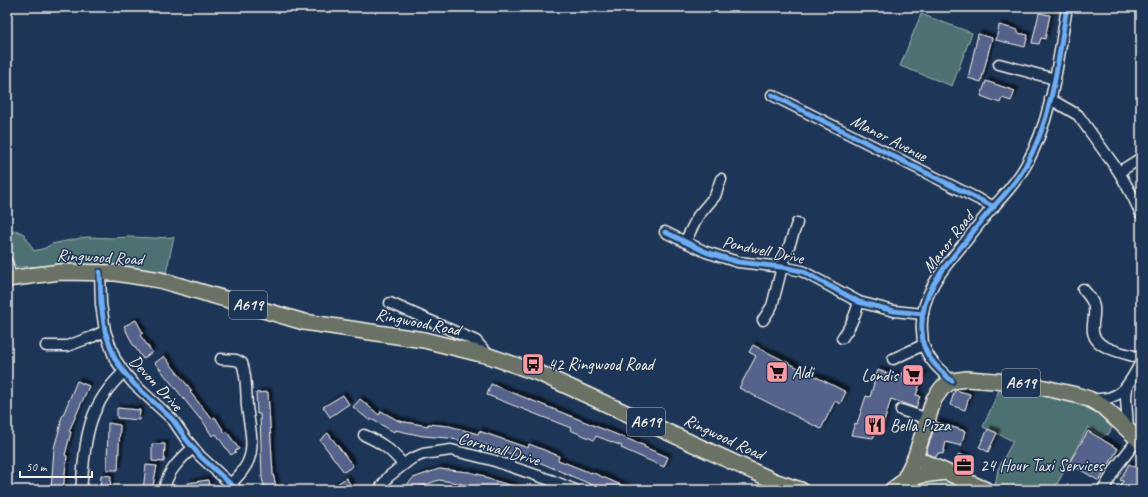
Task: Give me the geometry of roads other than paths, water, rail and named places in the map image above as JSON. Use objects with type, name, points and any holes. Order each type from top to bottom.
[{"type":"highway","name":"Ringwood Road","points":[[9,278],[60,272],[100,272],[160,280],[304,322],[424,340],[489,356],[541,374],[774,481],[801,490]]},
{"type":"highway","name":"A619","points":[[952,381],[967,379],[1023,383],[1070,393],[1089,399],[1102,406],[1136,436]]},
{"type":"highway","points":[[898,486],[915,458],[934,399],[942,388],[952,381]]},
{"type":"highway","points":[[915,458],[986,490]]},
{"type":"highway","points":[[898,486],[922,475],[946,472]]},
{"type":"street","name":"Manor Road","points":[[952,381],[931,361],[923,346],[922,326],[926,300],[932,284],[946,265],[994,206],[1010,189],[1026,166],[1045,119],[1055,79],[1067,7]]},
{"type":"street","points":[[999,64],[1055,79]]},
{"type":"street","name":"Manor Avenue","points":[[772,95],[994,206]]},
{"type":"street","points":[[1050,99],[1078,115],[1119,172],[1141,214]]},
{"type":"street","points":[[1119,172],[1141,158]]},
{"type":"street","points":[[685,242],[698,216],[715,196],[721,179]]},
{"type":"street","points":[[764,320],[772,306],[782,267],[797,223]]},
{"type":"street","name":"Pondwell Drive","points":[[665,232],[706,252],[738,262],[802,271],[859,302],[894,311],[923,314]]},
{"type":"street","points":[[7,263],[9,278]]},
{"type":"street","name":"Devon Drive","points":[[100,272],[101,304],[105,330],[115,359],[124,372],[153,403],[173,420],[200,456],[234,487]]},
{"type":"street","points":[[1083,289],[1092,300],[1095,308],[1092,324],[1093,333],[1101,344],[1111,349],[1141,358]]},
{"type":"street","points":[[842,338],[849,330],[856,315],[859,302]]},
{"type":"street","points":[[390,303],[476,340],[489,356]]},
{"type":"street","points":[[46,346],[67,346],[92,338],[105,330]]},
{"type":"street","points":[[893,359],[923,346]]},
{"type":"street","points":[[221,359],[236,360],[242,363],[251,432],[252,447],[244,469],[234,487]]},
{"type":"street","points":[[1089,399],[1099,400],[1109,398],[1122,392],[1127,387],[1141,362]]},
{"type":"street","points":[[81,490],[85,448],[96,406],[113,383],[124,372]]},
{"type":"street","points":[[1103,490],[1136,436],[1126,398],[1127,387]]},
{"type":"street","points":[[901,410],[928,419]]},
{"type":"street","points":[[364,435],[380,442],[394,453],[403,464]]},
{"type":"street","points":[[164,490],[171,471],[180,459],[193,448]]},
{"type":"street","name":"Cornwall Drive","points":[[379,490],[388,477],[403,464],[424,454],[451,450],[492,460],[557,487],[575,490]]},
{"type":"place","name":"42 Ringwood Road","points":[[533,364]]},
{"type":"place","name":"Aldi","points":[[777,372]]},
{"type":"place","name":"Londis","points":[[913,375]]},
{"type":"place","name":"Bella Pizza","points":[[875,425]]},
{"type":"place","name":"24 Hour Taxi Services","points":[[964,465]]}]
